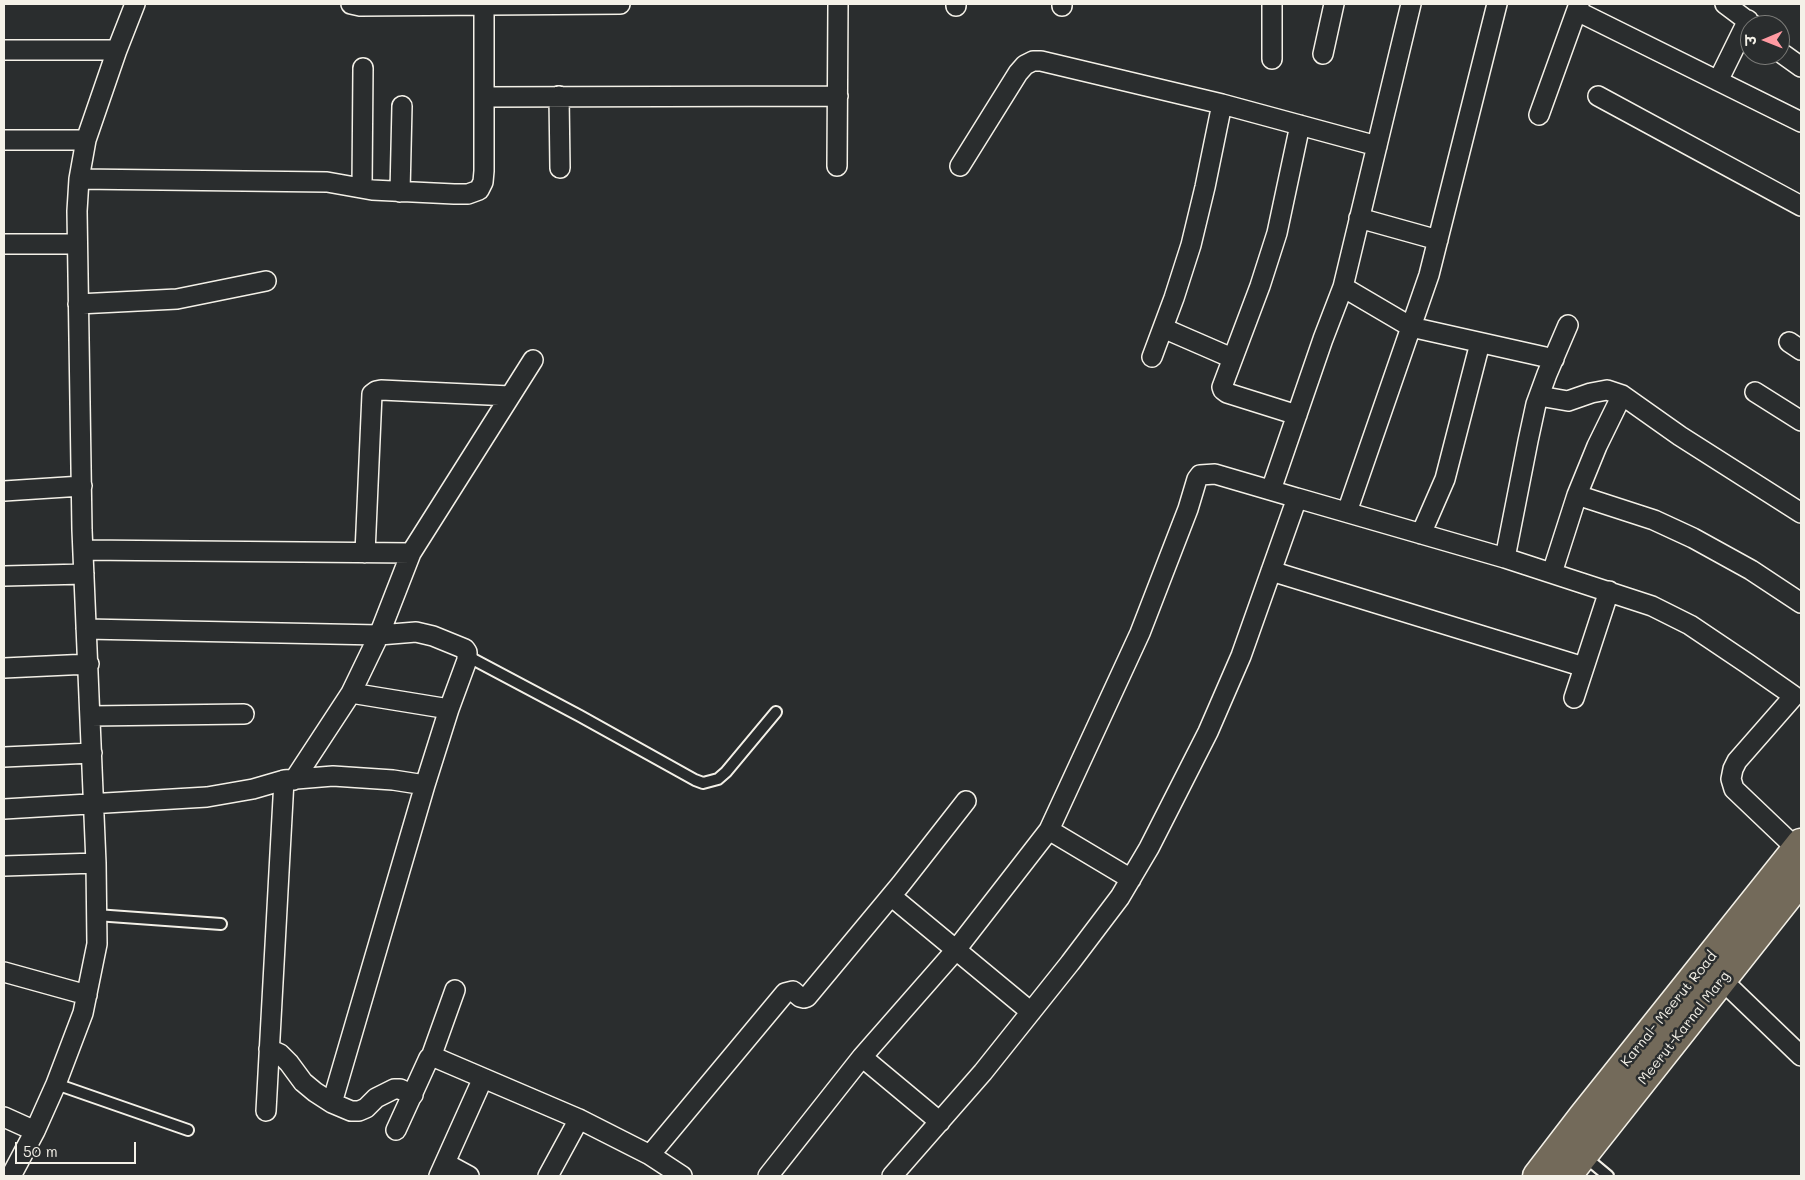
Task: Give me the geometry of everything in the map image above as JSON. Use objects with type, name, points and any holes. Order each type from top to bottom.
[{"type":"highway","name":"Karnal- Meerut Road","points":[[1537,1176],[1799,846]]},
{"type":"highway","name":"Meerut-Karnal Marg","points":[[1566,1176],[1801,880]]},
{"type":"street","points":[[11,1176],[35,1131],[56,1084],[83,1013],[97,944],[91,716],[83,550],[77,244],[79,179],[86,140],[135,4]]},
{"type":"street","points":[[351,4],[360,6],[620,4]]},
{"type":"street","points":[[837,166],[838,4]]},
{"type":"street","points":[[1272,4],[1272,59]]},
{"type":"street","points":[[1323,54],[1334,4]]},
{"type":"street","points":[[1272,490],[1323,339],[1343,287],[1411,4]]},
{"type":"street","points":[[1347,512],[1429,275],[1497,4]]},
{"type":"street","points":[[1725,4],[1740,15]]},
{"type":"street","points":[[79,179],[326,182],[400,192],[468,194],[479,190],[483,182],[484,171],[484,5]]},
{"type":"street","points":[[1539,115],[1578,8],[1801,122]]},
{"type":"street","points":[[1718,81],[1740,40]]},
{"type":"street","points":[[4,50],[117,50]]},
{"type":"street","points":[[1790,59],[1801,67]]},
{"type":"street","points":[[960,166],[1018,73],[1033,61],[1041,61],[1222,104],[1376,146]]},
{"type":"street","points":[[362,188],[363,68]]},
{"type":"street","points":[[559,96],[560,168]]},
{"type":"street","points":[[484,97],[838,96]]},
{"type":"street","points":[[1598,96],[1801,206]]},
{"type":"street","points":[[1152,357],[1192,245],[1222,104]]},
{"type":"street","points":[[400,192],[402,106]]},
{"type":"street","points":[[1297,415],[1228,393],[1223,390],[1223,383],[1260,286],[1277,234],[1300,125]]},
{"type":"street","points":[[4,140],[86,140]]},
{"type":"street","points":[[1359,218],[1438,240]]},
{"type":"street","points":[[4,244],[77,244]]},
{"type":"street","points":[[78,304],[177,299],[266,281]]},
{"type":"street","points":[[1343,287],[1411,327],[1554,359]]},
{"type":"street","points":[[1504,558],[1539,396],[1568,325]]},
{"type":"street","points":[[1163,328],[1232,358]]},
{"type":"street","points":[[1421,534],[1445,479],[1480,343]]},
{"type":"street","points":[[266,1111],[289,780],[351,693],[379,635],[411,553],[534,360]]},
{"type":"street","points":[[365,553],[372,394],[381,390],[510,396]]},
{"type":"street","points":[[1539,396],[1568,402],[1607,390],[1622,395],[1680,436],[1801,513]]},
{"type":"street","points":[[1755,392],[1801,422]]},
{"type":"street","points":[[1552,573],[1577,495],[1597,446],[1622,395]]},
{"type":"street","points":[[768,1176],[862,1058],[955,951],[1049,830],[1140,633],[1188,509],[1197,478],[1200,475],[1215,474],[1272,490],[1504,558],[1652,606],[1690,625],[1797,690],[1737,761],[1732,769],[1731,779],[1734,789],[1799,846]]},
{"type":"street","points":[[4,491],[82,486]]},
{"type":"street","points":[[1577,495],[1654,520],[1693,538],[1751,570],[1801,603]]},
{"type":"street","points":[[892,1176],[940,1122],[1031,1012],[1120,897],[1149,848],[1208,732],[1241,656],[1298,498]]},
{"type":"street","points":[[83,550],[411,553]]},
{"type":"street","points":[[1271,571],[1584,667]]},
{"type":"street","points":[[4,576],[84,574]]},
{"type":"street","points":[[1574,698],[1609,591]]},
{"type":"street","points":[[86,629],[379,635],[416,632],[433,636],[465,649],[468,656],[425,785],[332,1103]]},
{"type":"street","points":[[4,668],[88,664]]},
{"type":"street","points":[[351,693],[449,709]]},
{"type":"street","points":[[91,716],[244,714]]},
{"type":"street","points":[[4,756],[92,753]]},
{"type":"street","points":[[4,809],[94,802],[206,798],[289,780],[333,776],[392,780],[425,785]]},
{"type":"street","points":[[650,1155],[785,993],[793,991],[800,997],[804,998],[807,996],[891,896],[966,801]]},
{"type":"street","points":[[1049,830],[1130,879]]},
{"type":"street","points":[[4,866],[96,863]]},
{"type":"street","points":[[891,896],[955,951],[1031,1012]]},
{"type":"street","points":[[4,972],[87,995]]},
{"type":"street","points":[[1722,980],[1801,1056]]},
{"type":"street","points":[[396,1130],[422,1072],[431,1057],[455,990]]},
{"type":"street","points":[[269,1050],[280,1054],[303,1082],[315,1092],[332,1103],[351,1111],[360,1111],[366,1108],[376,1098],[394,1089],[400,1089],[413,1095]]},
{"type":"street","points":[[431,1057],[579,1119],[650,1155],[682,1176]]},
{"type":"street","points":[[862,1058],[940,1122]]},
{"type":"street","points":[[469,1176],[442,1170],[484,1078]]},
{"type":"street","points":[[4,1117],[35,1131]]},
{"type":"street","points":[[548,1176],[579,1119]]},
{"type":"lane","points":[[468,656],[703,783],[718,779],[726,772],[776,712]]},
{"type":"lane","points":[[96,915],[221,924]]},
{"type":"lane","points":[[56,1084],[188,1130]]},
{"type":"lane","points":[[1583,1155],[1608,1176]]}]
